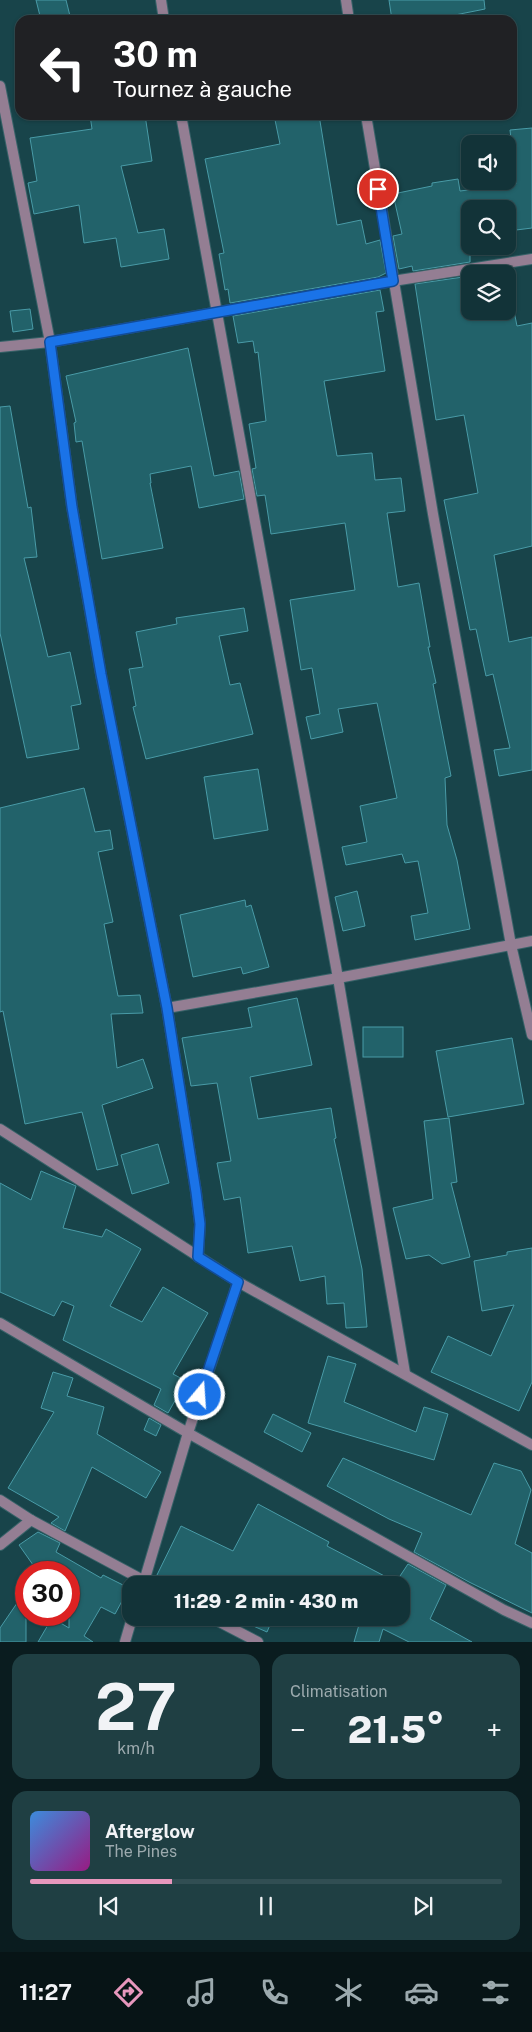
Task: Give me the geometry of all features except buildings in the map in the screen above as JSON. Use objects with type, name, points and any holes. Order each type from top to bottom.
[{"type":"street","points":[[161,0],[163,15]]},
{"type":"street","points":[[346,0],[348,15]]},
{"type":"street","points":[[0,86],[50,342],[73,516],[101,674],[167,1008],[200,1224],[198,1257]]},
{"type":"street","points":[[182,120],[338,978],[405,1373]]},
{"type":"street","points":[[367,120],[393,281],[510,945],[532,1034]]},
{"type":"street","points":[[0,347],[50,342],[393,281],[532,259]]},
{"type":"street","points":[[167,1008],[338,978],[532,940]]},
{"type":"street","points":[[0,1118],[1,1129],[238,1282],[532,1445]]},
{"type":"street","points":[[148,1576],[188,1433],[238,1282]]},
{"type":"street","points":[[0,1323],[188,1433],[504,1610],[532,1623]]},
{"type":"street","points":[[0,1500],[31,1520],[132,1576]]},
{"type":"street","points":[[0,1545],[31,1520]]},
{"type":"street","points":[[125,1642],[130,1626]]},
{"type":"street","points":[[227,1626],[258,1642]]},
{"type":"route","points":[[200,1395],[238,1282],[198,1257],[200,1224],[167,1008],[101,674],[72,507],[50,342],[393,281],[378,189]]}]
